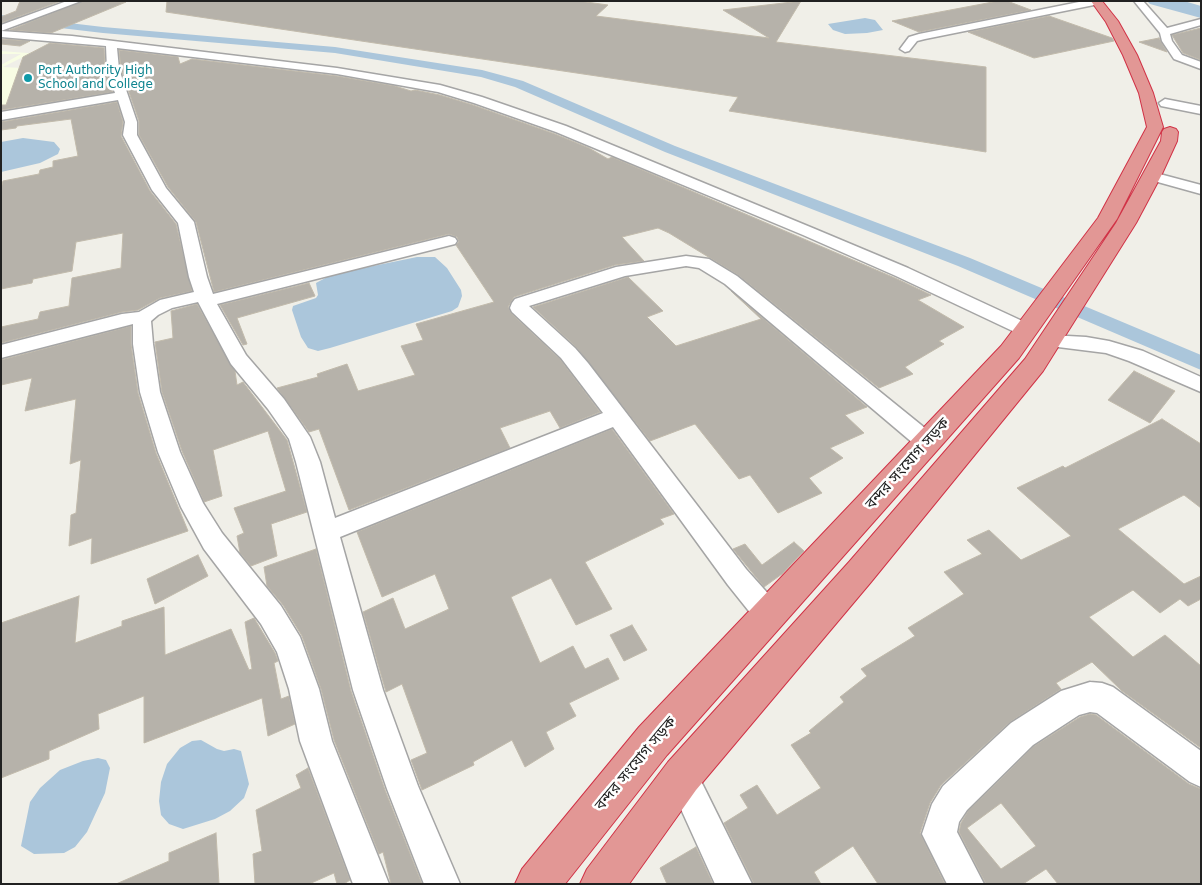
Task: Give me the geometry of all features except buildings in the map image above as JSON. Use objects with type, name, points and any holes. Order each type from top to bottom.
[{"type":"highway","name":"বন্দর সংযোগ সড়ক","points":[[1097,1],[1112,21],[1130,55],[1146,93],[1155,127],[1107,219],[1100,246]]},
{"type":"highway","name":"বন্দর সংযোগ সড়ক","points":[[537,884],[652,741],[770,616],[928,443],[965,424],[1034,365],[1037,336],[1100,246],[1126,223],[1169,141],[1169,118],[1165,103],[1132,40],[1105,1]]},
{"type":"highway","name":"বন্দর সংযোগ সড়ক","points":[[602,884],[682,776],[860,572],[965,424]]},
{"type":"street","points":[[1,28],[77,1]]},
{"type":"street","points":[[905,48],[913,39],[923,36],[1097,1]]},
{"type":"street","points":[[1138,1],[1166,36],[1178,57],[1201,66]]},
{"type":"street","points":[[1166,36],[1186,26],[1201,22]]},
{"type":"street","points":[[1186,26],[1201,30]]},
{"type":"street","points":[[1,34],[44,36],[337,70],[440,89],[495,105],[561,128],[809,232],[902,272],[1037,336],[1109,347],[1136,356],[1201,385]]},
{"type":"street","points":[[1166,36],[1184,46]]},
{"type":"street","points":[[111,45],[113,69],[131,122],[130,135],[146,161],[159,190],[186,222],[198,277],[206,298],[238,359],[284,414],[299,438],[380,729],[442,884]]},
{"type":"street","points":[[1,116],[122,96]]},
{"type":"street","points":[[1165,103],[1201,110]]},
{"type":"street","points":[[1152,176],[1201,190]]},
{"type":"street","points":[[142,319],[151,311],[166,304],[206,298],[449,241]]},
{"type":"street","points":[[770,616],[737,577],[618,416],[568,354],[519,308],[521,303],[622,271],[686,261],[703,263],[731,280],[928,443]]},
{"type":"street","points":[[1,352],[122,320],[136,317],[142,319]]},
{"type":"street","points":[[142,319],[143,344],[150,392],[169,452],[193,507],[213,541],[271,614],[290,647],[304,689],[316,741],[371,884]]},
{"type":"street","points":[[326,532],[618,416]]},
{"type":"street","points":[[966,884],[939,834],[948,810],[955,798],[971,780],[1022,734],[1072,702],[1090,697],[1102,698],[1149,730],[1201,772]]},
{"type":"street","points":[[682,776],[734,884]]},
{"type":"shaded area","points":[[1,51],[40,54],[58,58],[39,109],[31,110],[39,55],[27,55],[3,67],[21,68],[7,103],[10,104],[1,105],[1,65],[21,54],[1,54]]},
{"type":"water","points":[[1147,1],[1184,1],[1201,6],[1201,18],[1150,4]]},
{"type":"water","points":[[865,18],[875,20],[883,30],[845,34],[833,30],[828,24]]},
{"type":"water","points":[[23,138],[54,142],[60,149],[58,154],[40,163],[1,172],[1,142]]},
{"type":"water","points":[[417,257],[435,257],[447,268],[461,290],[462,296],[458,307],[452,311],[330,348],[318,351],[308,348],[301,337],[292,310],[293,306],[316,298],[318,295],[316,283],[329,276],[344,272]]},
{"type":"water","points":[[201,740],[224,751],[234,749],[241,751],[249,784],[244,798],[230,811],[215,819],[183,829],[169,824],[161,815],[159,801],[161,782],[167,764],[180,748],[192,741]]},
{"type":"water","points":[[98,758],[106,760],[110,768],[105,793],[87,832],[75,847],[64,853],[34,854],[21,846],[30,802],[40,788],[60,770],[83,761]]},
{"type":"waterway","points":[[1,18],[103,30],[335,50],[482,74],[519,84],[670,149],[964,262],[1201,363]]},
{"type":"place","name":"Port Authority High School and College","points":[[28,78]]}]
